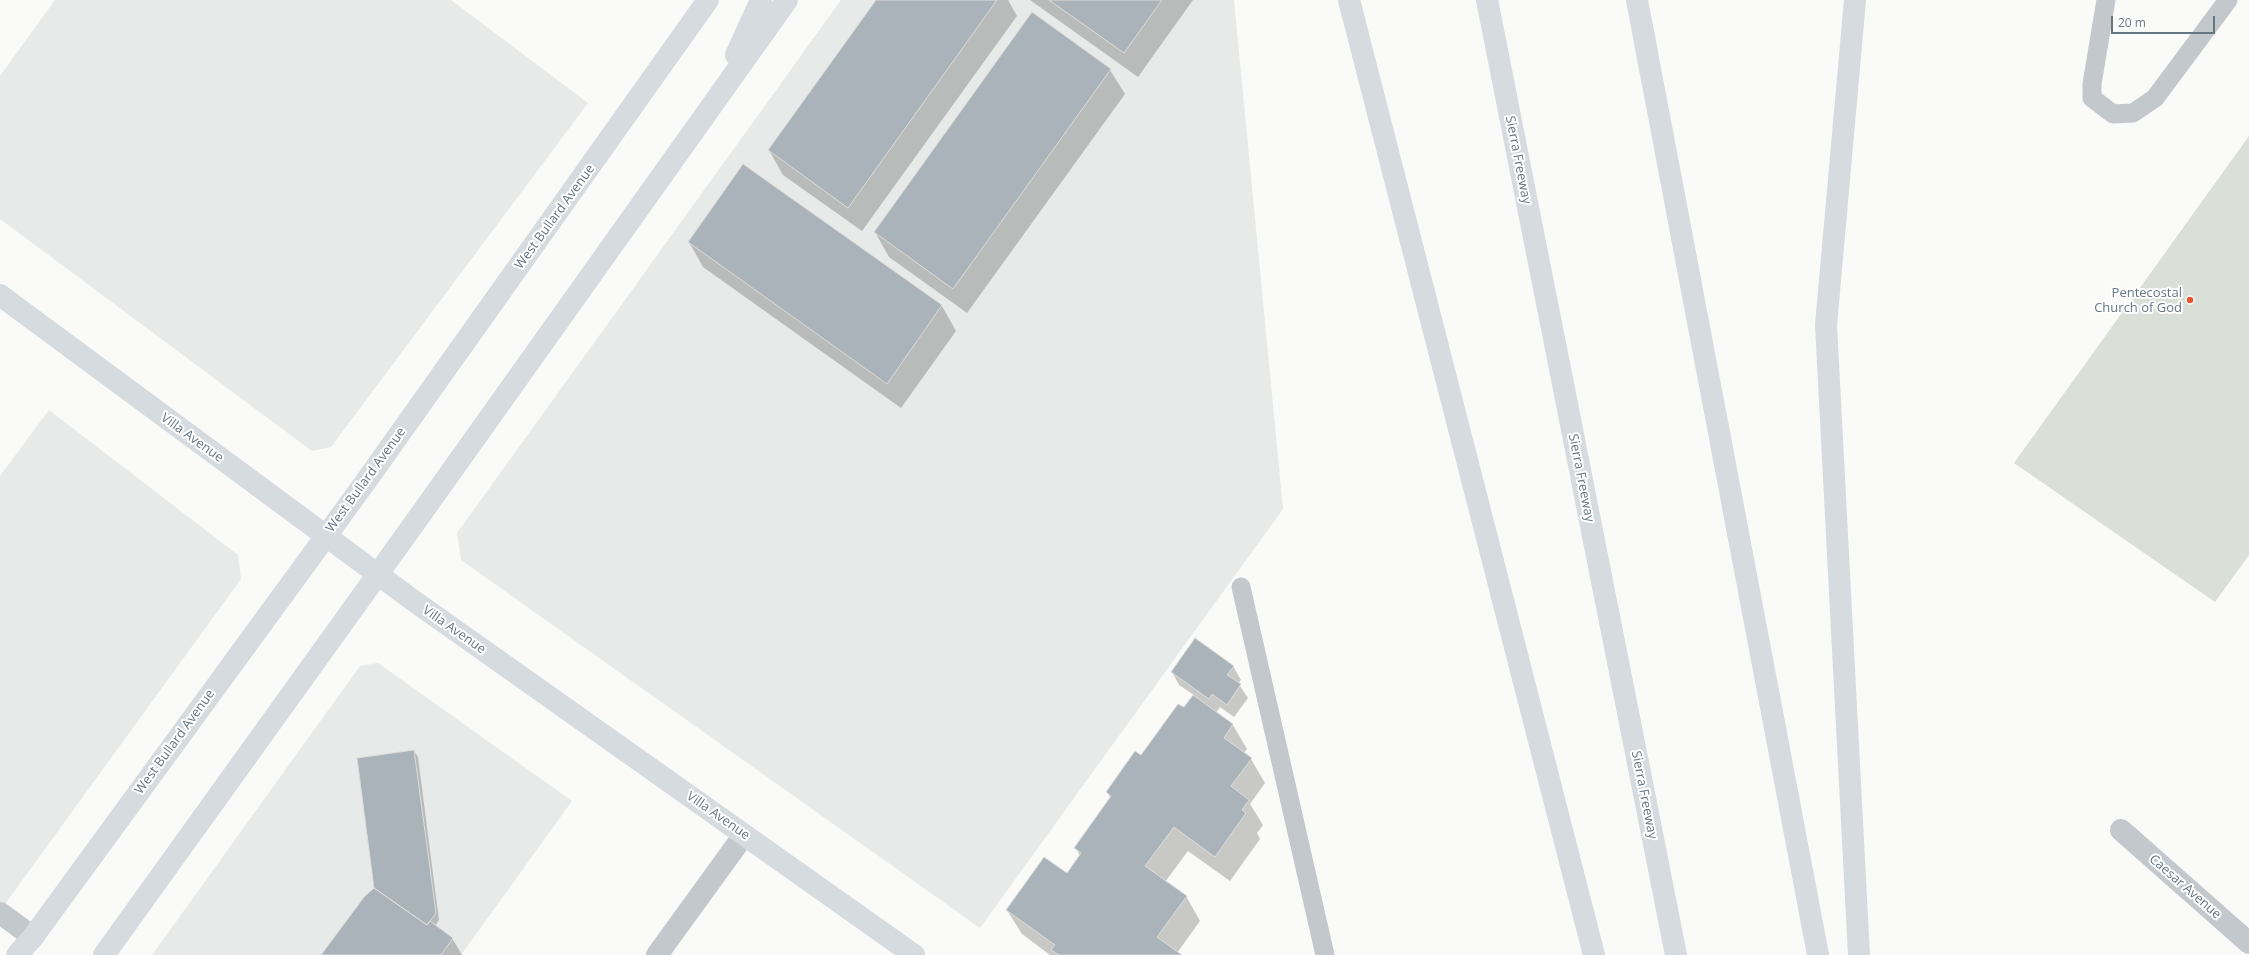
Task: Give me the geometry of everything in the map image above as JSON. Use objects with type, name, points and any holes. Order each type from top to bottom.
[{"type":"main road","points":[[713,104],[761,0]]},
{"type":"main road","points":[[104,955],[787,0]]},
{"type":"main road","points":[[1349,0],[1594,955]]},
{"type":"main road","points":[[1478,0],[1504,90]]},
{"type":"main road","name":"Sierra Freeway","points":[[1487,0],[1676,955]]},
{"type":"main road","points":[[1637,0],[1818,955]]},
{"type":"main road","points":[[1855,0],[1826,325],[1859,955]]},
{"type":"main road","name":"West Bullard Avenue","points":[[17,955],[33,937],[325,536],[596,160],[705,1]]},
{"type":"main road","name":"Villa Avenue","points":[[0,295],[377,575],[914,955]]},
{"type":"street","name":"Caesar Avenue","points":[[2121,830],[2249,943]]},
{"type":"street","points":[[657,955],[744,835]]},
{"type":"street","points":[[0,913],[33,937]]},
{"type":"lane","points":[[2106,0],[2092,84],[2092,98],[2113,114],[2133,114],[2155,98],[2228,0]]},
{"type":"lane","points":[[1241,587],[1325,955]]},
{"type":"shaded area","points":[[55,0],[451,0],[588,103],[331,447],[312,451],[0,219],[0,76]]},
{"type":"shaded area","points":[[841,0],[1234,0],[1283,509],[980,928],[461,560],[457,533]]},
{"type":"shaded area","name":"Pentecostal Church of God","points":[[2249,136],[2249,555],[2215,602],[2014,463]]},
{"type":"shaded area","points":[[49,410],[238,555],[241,579],[0,911],[0,476]]},
{"type":"shaded area","points":[[378,663],[572,801],[461,955],[152,955],[360,666]]},
{"type":"building","points":[[876,0],[997,0],[848,208],[768,150]]},
{"type":"building","points":[[1049,0],[1162,0],[1124,53]]},
{"type":"building","points":[[1032,12],[1111,69],[953,289],[874,232]]},
{"type":"building","points":[[743,164],[942,305],[887,384],[688,242]]},
{"type":"building","points":[[1195,638],[1234,666],[1227,675],[1241,684],[1227,705],[1212,694],[1209,699],[1171,672]]},
{"type":"building","points":[[1193,695],[1233,724],[1224,738],[1252,758],[1231,786],[1249,800],[1242,810],[1246,813],[1215,857],[1174,827],[1145,866],[1187,896],[1157,937],[1182,955],[1059,955],[1051,950],[1055,945],[1006,910],[1044,857],[1067,873],[1081,853],[1074,848],[1111,796],[1106,792],[1135,751],[1141,755],[1178,704],[1184,707]]},
{"type":"building","points":[[414,750],[436,913],[427,925],[374,888],[357,758]]},
{"type":"building","points":[[374,888],[427,925],[430,921],[453,938],[441,955],[321,955],[364,897]]},
{"type":"place","name":"Pentecostal Church of God","points":[[2190,300]]}]
